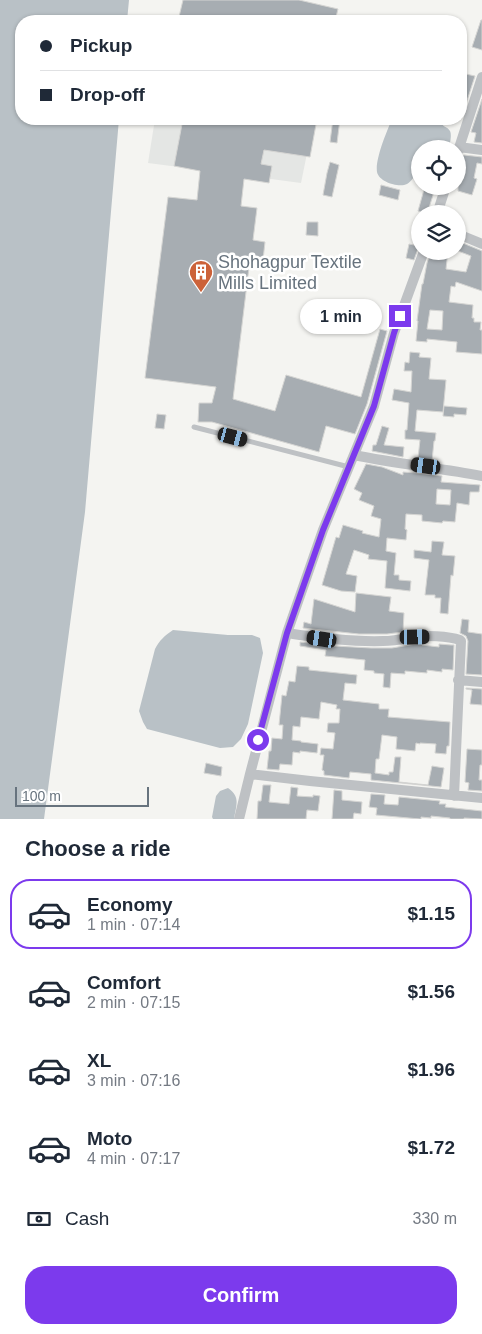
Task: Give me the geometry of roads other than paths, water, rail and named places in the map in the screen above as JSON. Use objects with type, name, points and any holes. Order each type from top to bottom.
[{"type":"street","points":[[467,122],[482,77]]},
{"type":"street","points":[[461,140],[466,125]]},
{"type":"street","points":[[466,149],[482,150]]},
{"type":"street","points":[[466,237],[482,244]]},
{"type":"street","points":[[239,819],[287,633],[323,530],[374,406],[394,333],[421,260]]},
{"type":"street","points":[[354,455],[482,476]]},
{"type":"street","points":[[287,633],[336,640],[382,641],[421,637],[458,639],[461,641],[454,796]]},
{"type":"street","points":[[458,680],[482,682]]},
{"type":"street","points":[[250,774],[482,798]]},
{"type":"lane","points":[[194,427],[349,467]]},
{"type":"place","name":"Shohagpur Textile Mills Limited","points":[[201,293]]}]
